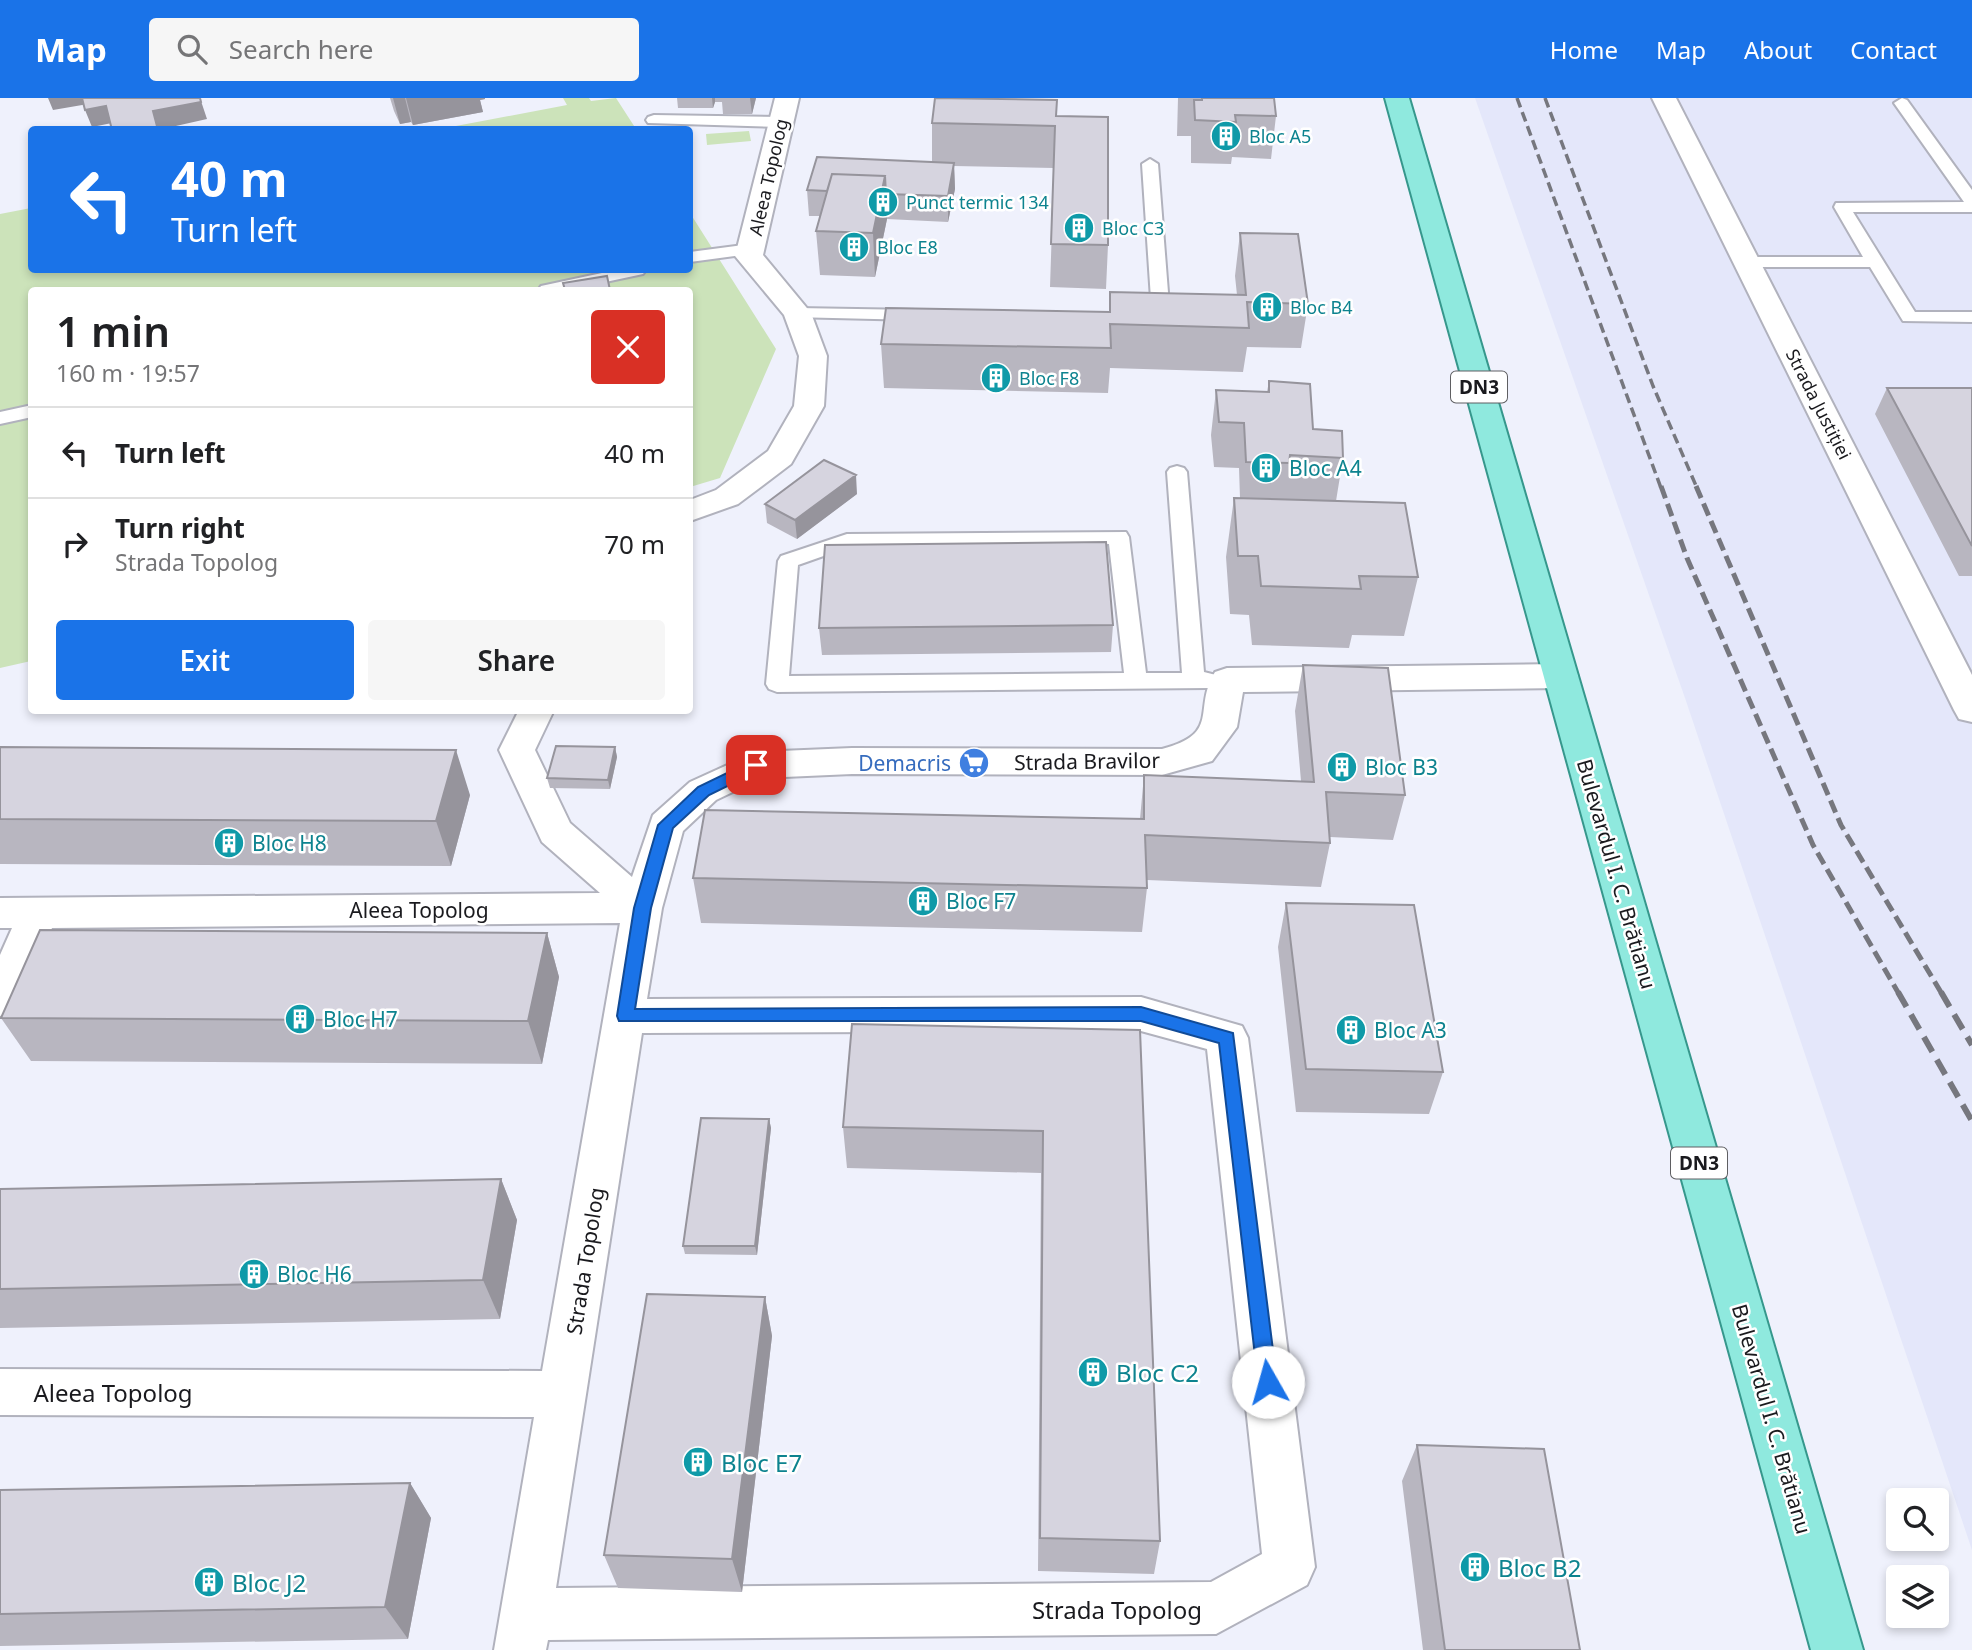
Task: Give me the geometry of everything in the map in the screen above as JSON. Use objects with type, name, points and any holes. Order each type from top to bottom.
[{"type":"main road","name":"Bulevardul I. C. Brătianu","points":[[1397,98],[1837,1650]]},
{"type":"street","name":"Strada Justiției","points":[[1664,98],[1972,710]]},
{"type":"street","name":"Aleea Topolog","points":[[693,510],[727,497],[780,457],[809,406],[813,356],[797,313],[749,256],[784,110]]},
{"type":"street","points":[[1210,680],[1561,676]]},
{"type":"street","name":"Strada Bravilor","points":[[642,908],[666,825],[703,791],[756,765],[852,761],[1162,762],[1199,752],[1219,727],[1210,680]]},
{"type":"street","points":[[535,714],[517,750],[555,832],[642,908]]},
{"type":"street","name":"Aleea Topolog","points":[[0,913],[642,908]]},
{"type":"street","name":"Strada Topolog","points":[[625,1016],[1141,1014],[1227,1038],[1289,1567],[1216,1608],[523,1632],[642,908]]},
{"type":"street","points":[[0,1000],[39,913]]},
{"type":"street","name":"Aleea Topolog","points":[[0,1392],[563,1394]]},
{"type":"lane","points":[[1902,103],[1972,205]]},
{"type":"lane","points":[[654,120],[784,110]]},
{"type":"lane","points":[[1133,318],[1161,318],[1150,164]]},
{"type":"lane","points":[[1972,205],[1842,207],[1909,317],[1972,317]]},
{"type":"lane","points":[[693,256],[714,251],[751,249]]},
{"type":"lane","points":[[1748,262],[1875,262]]},
{"type":"lane","points":[[560,287],[624,273]]},
{"type":"lane","points":[[797,313],[937,315]]},
{"type":"lane","points":[[0,418],[28,412]]},
{"type":"lane","points":[[1136,681],[1119,537],[847,541],[788,561],[777,684],[1136,681],[1210,680],[1177,472]]},
{"type":"shaded area","points":[[1475,98],[1972,98],[1972,1550],[1685,698]]},
{"type":"green space","points":[[563,98],[589,98],[591,101],[616,98],[634,126],[456,126],[567,105]]},
{"type":"green space","points":[[749,131],[751,141],[707,145],[706,134]]},
{"type":"green space","points":[[28,209],[28,273],[693,273],[693,218],[776,349],[720,478],[693,486],[693,287],[28,287],[28,662],[0,668],[0,214]]},
{"type":"building","points":[[82,98],[200,98],[201,102],[153,111],[157,126],[111,126],[106,106],[85,110]]},
{"type":"building","points":[[935,98],[1057,100],[1056,116],[1108,117],[1108,245],[1051,244],[1055,126],[932,123]]},
{"type":"building","points":[[1274,98],[1276,116],[1235,115],[1236,122],[1195,120],[1194,100]]},
{"type":"building","points":[[817,157],[954,163],[948,196],[886,194],[885,176],[832,174],[827,191],[807,190]]},
{"type":"building","points":[[832,174],[885,176],[873,233],[816,231]]},
{"type":"building","points":[[1240,233],[1298,234],[1308,304],[1247,302],[1249,328],[1110,324],[1111,348],[881,344],[886,308],[1110,312],[1110,292],[1246,295]]},
{"type":"building","points":[[607,276],[609,287],[564,287],[563,283]]},
{"type":"building","points":[[1269,381],[1310,384],[1313,429],[1342,431],[1343,458],[1290,455],[1289,463],[1246,462],[1244,423],[1219,422],[1216,390],[1269,392]]},
{"type":"building","points":[[1887,388],[1972,388],[1972,546]]},
{"type":"building","points":[[824,460],[856,475],[795,520],[765,504]]},
{"type":"building","points":[[1234,498],[1405,503],[1418,577],[1359,576],[1361,589],[1261,586],[1258,556],[1238,556]]},
{"type":"building","points":[[1106,542],[1113,625],[819,628],[825,545]]},
{"type":"building","points":[[1303,665],[1388,668],[1405,795],[1326,792],[1330,843],[1145,835],[1147,888],[693,878],[705,810],[1144,819],[1144,775],[1314,782]]},
{"type":"building","points":[[556,746],[615,747],[608,780],[547,778]]},
{"type":"building","points":[[0,747],[456,750],[436,821],[0,819]]},
{"type":"building","name":"Bloc A3","points":[[1286,903],[1414,905],[1443,1072],[1306,1069]]},
{"type":"building","points":[[40,930],[547,933],[528,1021],[1,1018]]},
{"type":"building","name":"Bloc C2","points":[[852,1024],[1140,1030],[1160,1541],[1040,1538],[1043,1131],[843,1127]]},
{"type":"building","points":[[701,1118],[769,1119],[755,1246],[683,1246]]},
{"type":"building","points":[[501,1179],[483,1280],[0,1289],[0,1189]]},
{"type":"building","name":"Bloc E7","points":[[647,1294],[765,1297],[732,1559],[604,1555]]},
{"type":"building","name":"Bloc B2","points":[[1417,1445],[1544,1449],[1580,1650],[1445,1650]]},
{"type":"building","name":"Bloc J2","points":[[410,1483],[385,1607],[0,1614],[0,1490]]},
{"type":"railway","points":[[1517,98],[1661,488]]},
{"type":"railway","points":[[1545,98],[1653,386],[1697,488]]},
{"type":"railway","points":[[1661,486],[1687,558],[1813,845],[1899,994]]},
{"type":"railway","points":[[1696,486],[1841,825],[1942,994]]},
{"type":"railway","points":[[1898,992],[1972,1121]]},
{"type":"railway","points":[[1941,992],[1972,1045]]},
{"type":"place","name":"Bloc A5","points":[[1226,136]]},
{"type":"place","name":"Punct termic 134","points":[[883,202]]},
{"type":"place","name":"Bloc C3","points":[[1079,228]]},
{"type":"place","name":"Bloc E8","points":[[854,247]]},
{"type":"place","name":"Bloc B4","points":[[1267,307]]},
{"type":"place","name":"Bloc F8","points":[[996,378]]},
{"type":"place","name":"Bloc A4","points":[[1266,468]]},
{"type":"place","name":"Demacris","points":[[974,763]]},
{"type":"place","name":"Bloc B3","points":[[1342,767]]},
{"type":"place","name":"Bloc H8","points":[[229,843]]},
{"type":"place","name":"Bloc F7","points":[[923,901]]},
{"type":"place","name":"Bloc H7","points":[[300,1019]]},
{"type":"place","name":"Bloc A3","points":[[1351,1030]]},
{"type":"place","name":"Bloc H6","points":[[254,1274]]},
{"type":"place","name":"Bloc C2","points":[[1093,1372]]},
{"type":"place","name":"Bloc E7","points":[[698,1462]]},
{"type":"place","name":"Bloc B2","points":[[1475,1567]]},
{"type":"place","name":"Bloc J2","points":[[209,1582]]},
{"type":"route","points":[[756,765],[703,791],[666,825],[642,908],[625,1016],[1141,1014],[1227,1038],[1268,1382]]}]
